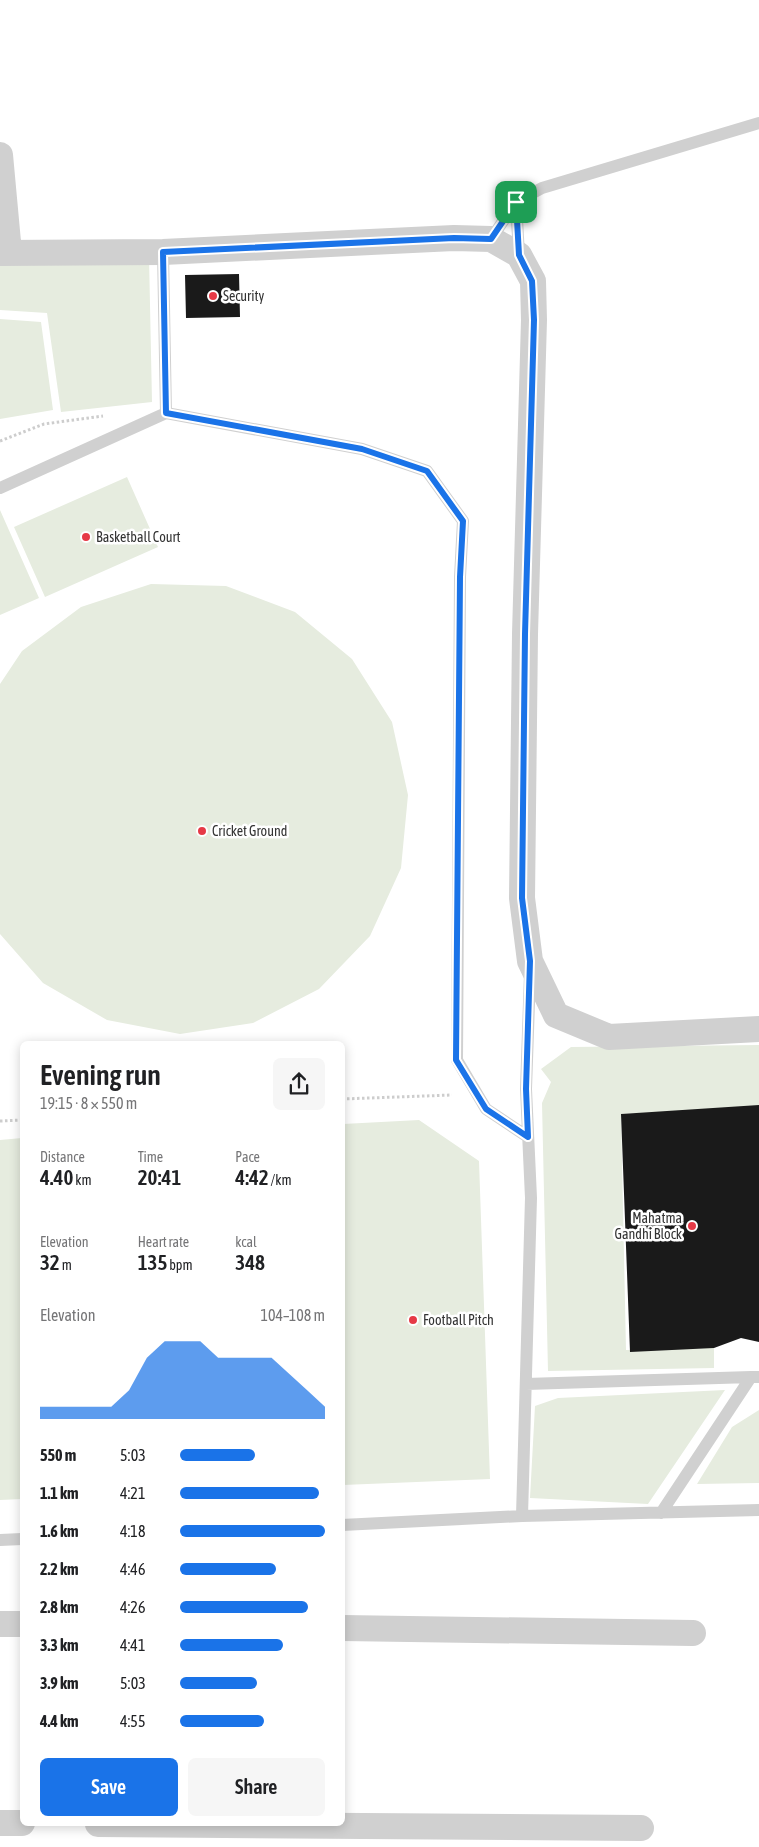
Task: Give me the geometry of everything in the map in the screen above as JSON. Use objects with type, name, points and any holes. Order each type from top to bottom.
[{"type":"street","points":[[0,155],[4,253],[163,252],[454,238],[491,239],[519,255],[532,281],[534,320],[525,634],[522,898],[530,961],[556,1015],[609,1037],[759,1029]]},
{"type":"street","points":[[0,1624],[20,1624]]},
{"type":"street","points":[[345,1628],[693,1633]]},
{"type":"street","points":[[0,1823],[20,1823]]},
{"type":"street","points":[[156,1826],[328,1832],[641,1828]]},
{"type":"lane","points":[[491,239],[516,202],[542,188],[759,123]]},
{"type":"lane","points":[[516,202],[519,255]]},
{"type":"lane","points":[[163,252],[166,413]]},
{"type":"lane","points":[[0,488],[166,413],[362,449],[427,471],[463,521],[460,587],[456,1060],[486,1109],[528,1137]]},
{"type":"lane","points":[[522,1516],[530,1198],[526,1089],[530,961]]},
{"type":"lane","points":[[526,1384],[755,1377]]},
{"type":"lane","points":[[661,1513],[755,1377]]},
{"type":"lane","points":[[345,1525],[522,1516],[759,1510]]},
{"type":"lane","points":[[0,1540],[20,1539]]},
{"type":"path","points":[[0,441],[44,424],[112,415]]},
{"type":"path","points":[[345,1099],[477,1094]]},
{"type":"path","points":[[0,1121],[20,1120]]},
{"type":"shaded area","points":[[149,256],[152,402],[61,412],[47,313],[0,310],[0,262]]},
{"type":"shaded area","points":[[0,319],[41,322],[53,410],[0,419]]},
{"type":"shaded area","name":"Basketball Court","points":[[127,477],[158,547],[45,597],[14,527]]},
{"type":"shaded area","points":[[0,510],[39,598],[0,615]]},
{"type":"shaded area","name":"Cricket Ground","points":[[151,584],[226,586],[295,612],[352,659],[392,722],[408,795],[401,868],[370,936],[319,989],[253,1023],[180,1034],[107,1020],[43,983],[0,934],[0,684],[22,651],[81,607]]},
{"type":"shaded area","points":[[759,1045],[759,1107],[621,1114],[626,1350],[714,1348],[714,1368],[548,1371],[542,1103],[551,1082],[541,1069],[571,1047]]},
{"type":"shaded area","name":"Football Pitch","points":[[419,1120],[479,1161],[490,1479],[345,1485],[345,1124]]},
{"type":"shaded area","points":[[20,1138],[20,1499],[0,1500],[0,1140]]},
{"type":"shaded area","points":[[725,1390],[648,1504],[530,1498],[535,1406],[558,1398]]},
{"type":"shaded area","points":[[759,1410],[759,1483],[697,1484],[732,1427]]},
{"type":"building","name":"Security","points":[[239,274],[240,317],[186,318],[185,275]]},
{"type":"building","name":"Mahatma Gandhi Block","points":[[759,1105],[759,1342],[741,1338],[714,1348],[630,1352],[621,1114]]},
{"type":"place","name":"Security","points":[[213,296]]},
{"type":"place","name":"Basketball Court","points":[[86,537]]},
{"type":"place","name":"Cricket Ground","points":[[202,831]]},
{"type":"place","name":"Mahatma Gandhi Block","points":[[692,1226]]},
{"type":"place","name":"Football Pitch","points":[[413,1320]]},
{"type":"route","points":[[516,202],[519,255],[532,281],[534,320],[525,634],[522,898],[530,961],[526,1089],[528,1137],[486,1109],[456,1060],[458,1014],[460,577],[463,521],[427,471],[362,449],[166,413],[163,252],[454,238],[491,239],[516,202]]}]
